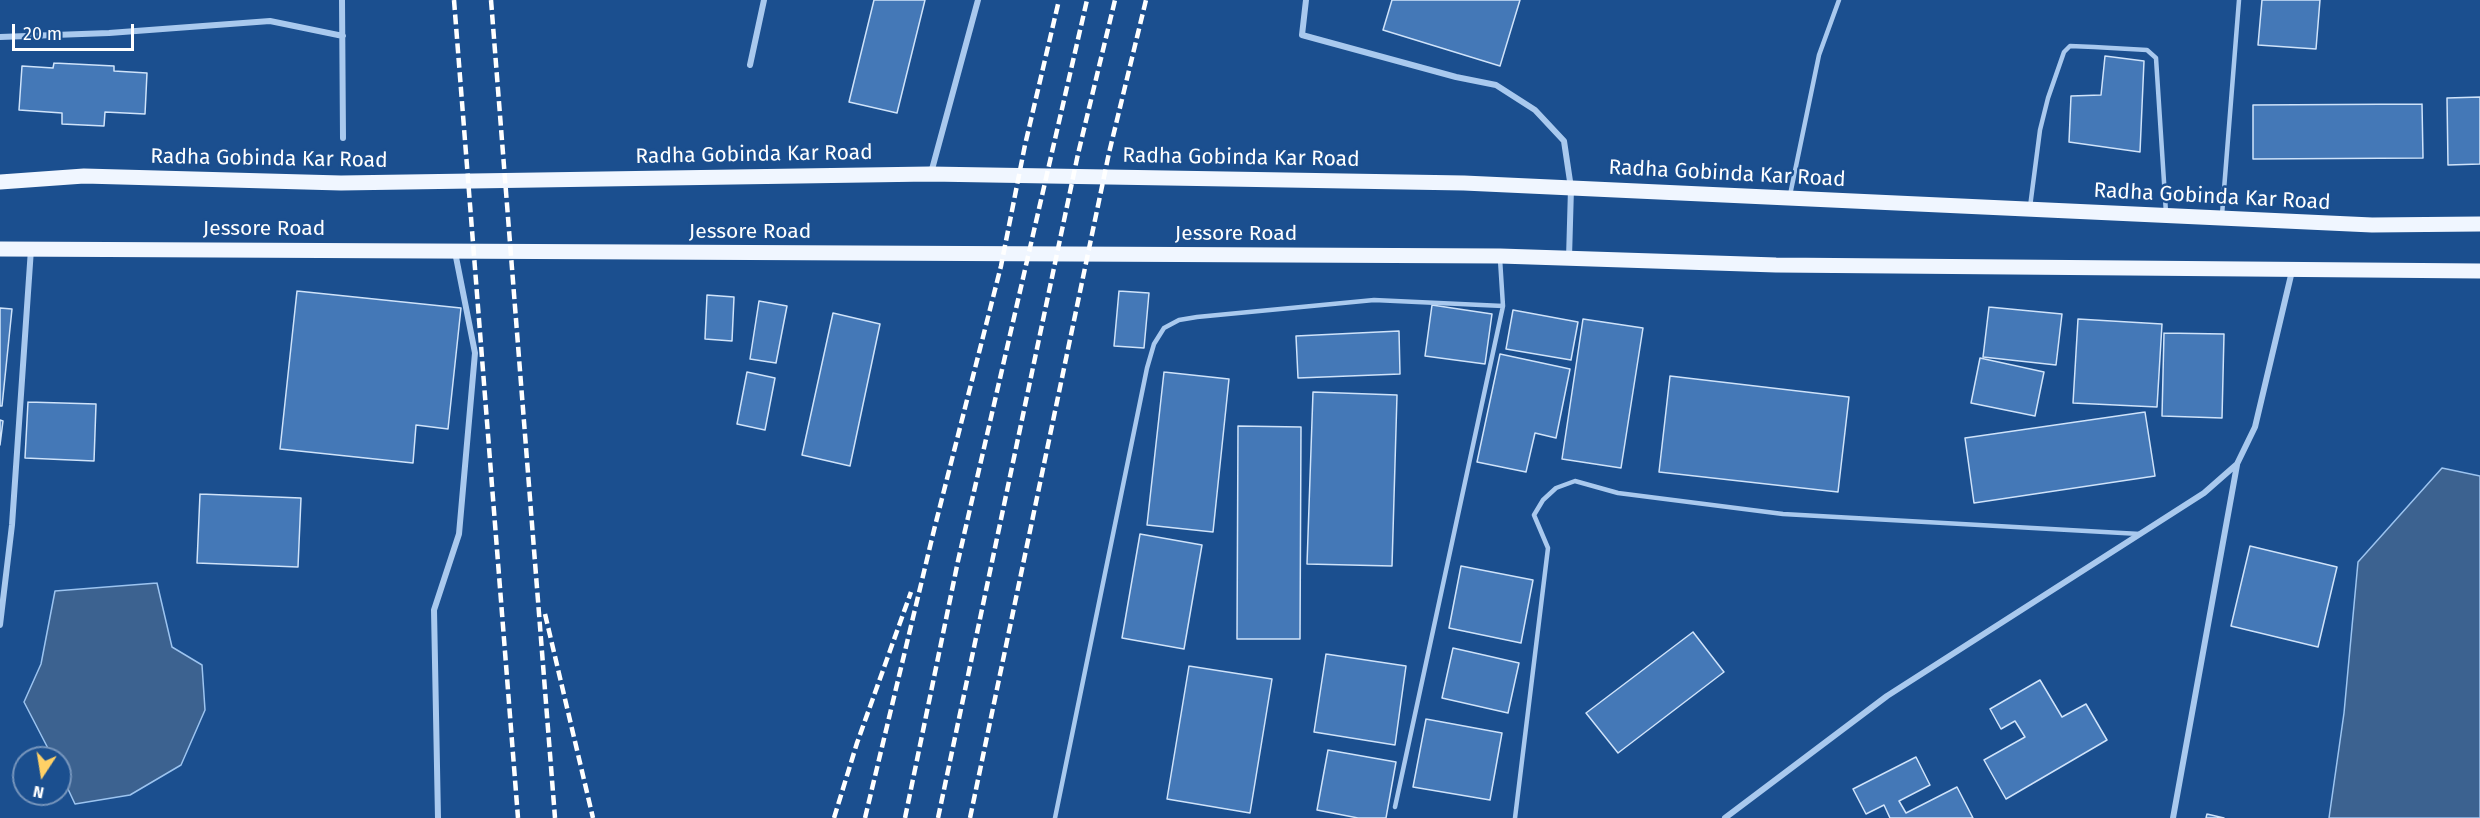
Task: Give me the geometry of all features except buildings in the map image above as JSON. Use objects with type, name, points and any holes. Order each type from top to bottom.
[{"type":"main road","name":"Radha Gobinda Kar Road","points":[[0,182],[84,176],[341,183],[930,174],[1464,183],[2372,225],[2480,224]]},
{"type":"main road","name":"Jessore Road","points":[[0,249],[1500,256],[1776,265],[2480,271]]},
{"type":"street","points":[[342,0],[343,138]]},
{"type":"street","points":[[750,65],[764,0]]},
{"type":"street","points":[[930,174],[978,0]]},
{"type":"street","points":[[1306,0],[1302,35],[1456,77],[1496,85],[1535,110],[1564,141],[1571,188],[1569,258]]},
{"type":"street","points":[[0,37],[109,33],[270,21],[343,36]]},
{"type":"street","points":[[0,625],[12,525],[31,249]]},
{"type":"street","points":[[438,818],[434,610],[459,534],[475,353],[455,252]]},
{"type":"street","points":[[2173,818],[2237,464],[2255,427],[2292,270]]},
{"type":"street","points":[[1725,818],[1887,696],[2204,493],[2237,464]]},
{"type":"lane","points":[[1789,198],[1819,55],[1839,0]]},
{"type":"lane","points":[[2222,218],[2240,0]]},
{"type":"lane","points":[[2030,209],[2040,130],[2064,52],[2070,46],[2094,47],[2147,50],[2156,58],[2166,215]]},
{"type":"lane","points":[[1395,807],[1503,306],[1500,256]]},
{"type":"lane","points":[[1055,818],[1147,368],[1154,344],[1164,328],[1179,321],[1197,317],[1374,300],[1503,306]]},
{"type":"lane","points":[[1515,818],[1548,548],[1533,515],[1543,500],[1556,488],[1575,482],[1618,493],[1783,514],[2139,534]]},
{"type":"water","points":[[2442,468],[2480,476],[2480,818],[2329,818],[2344,713],[2358,562]]},
{"type":"water","points":[[157,583],[172,647],[202,665],[205,710],[181,765],[130,795],[75,804],[72,798],[72,746],[47,746],[24,702],[41,664],[55,591]]},
{"type":"railway","points":[[454,0],[518,818]]},
{"type":"railway","points":[[491,0],[555,818]]},
{"type":"railway","points":[[865,818],[934,530],[1001,266],[1025,145],[1059,0]]},
{"type":"railway","points":[[905,818],[958,561],[1087,0]]},
{"type":"railway","points":[[938,818],[1078,154],[1115,0]]},
{"type":"railway","points":[[970,818],[1109,153],[1146,0]]},
{"type":"railway","points":[[834,818],[857,743],[911,592]]},
{"type":"railway","points":[[545,614],[593,818]]}]
